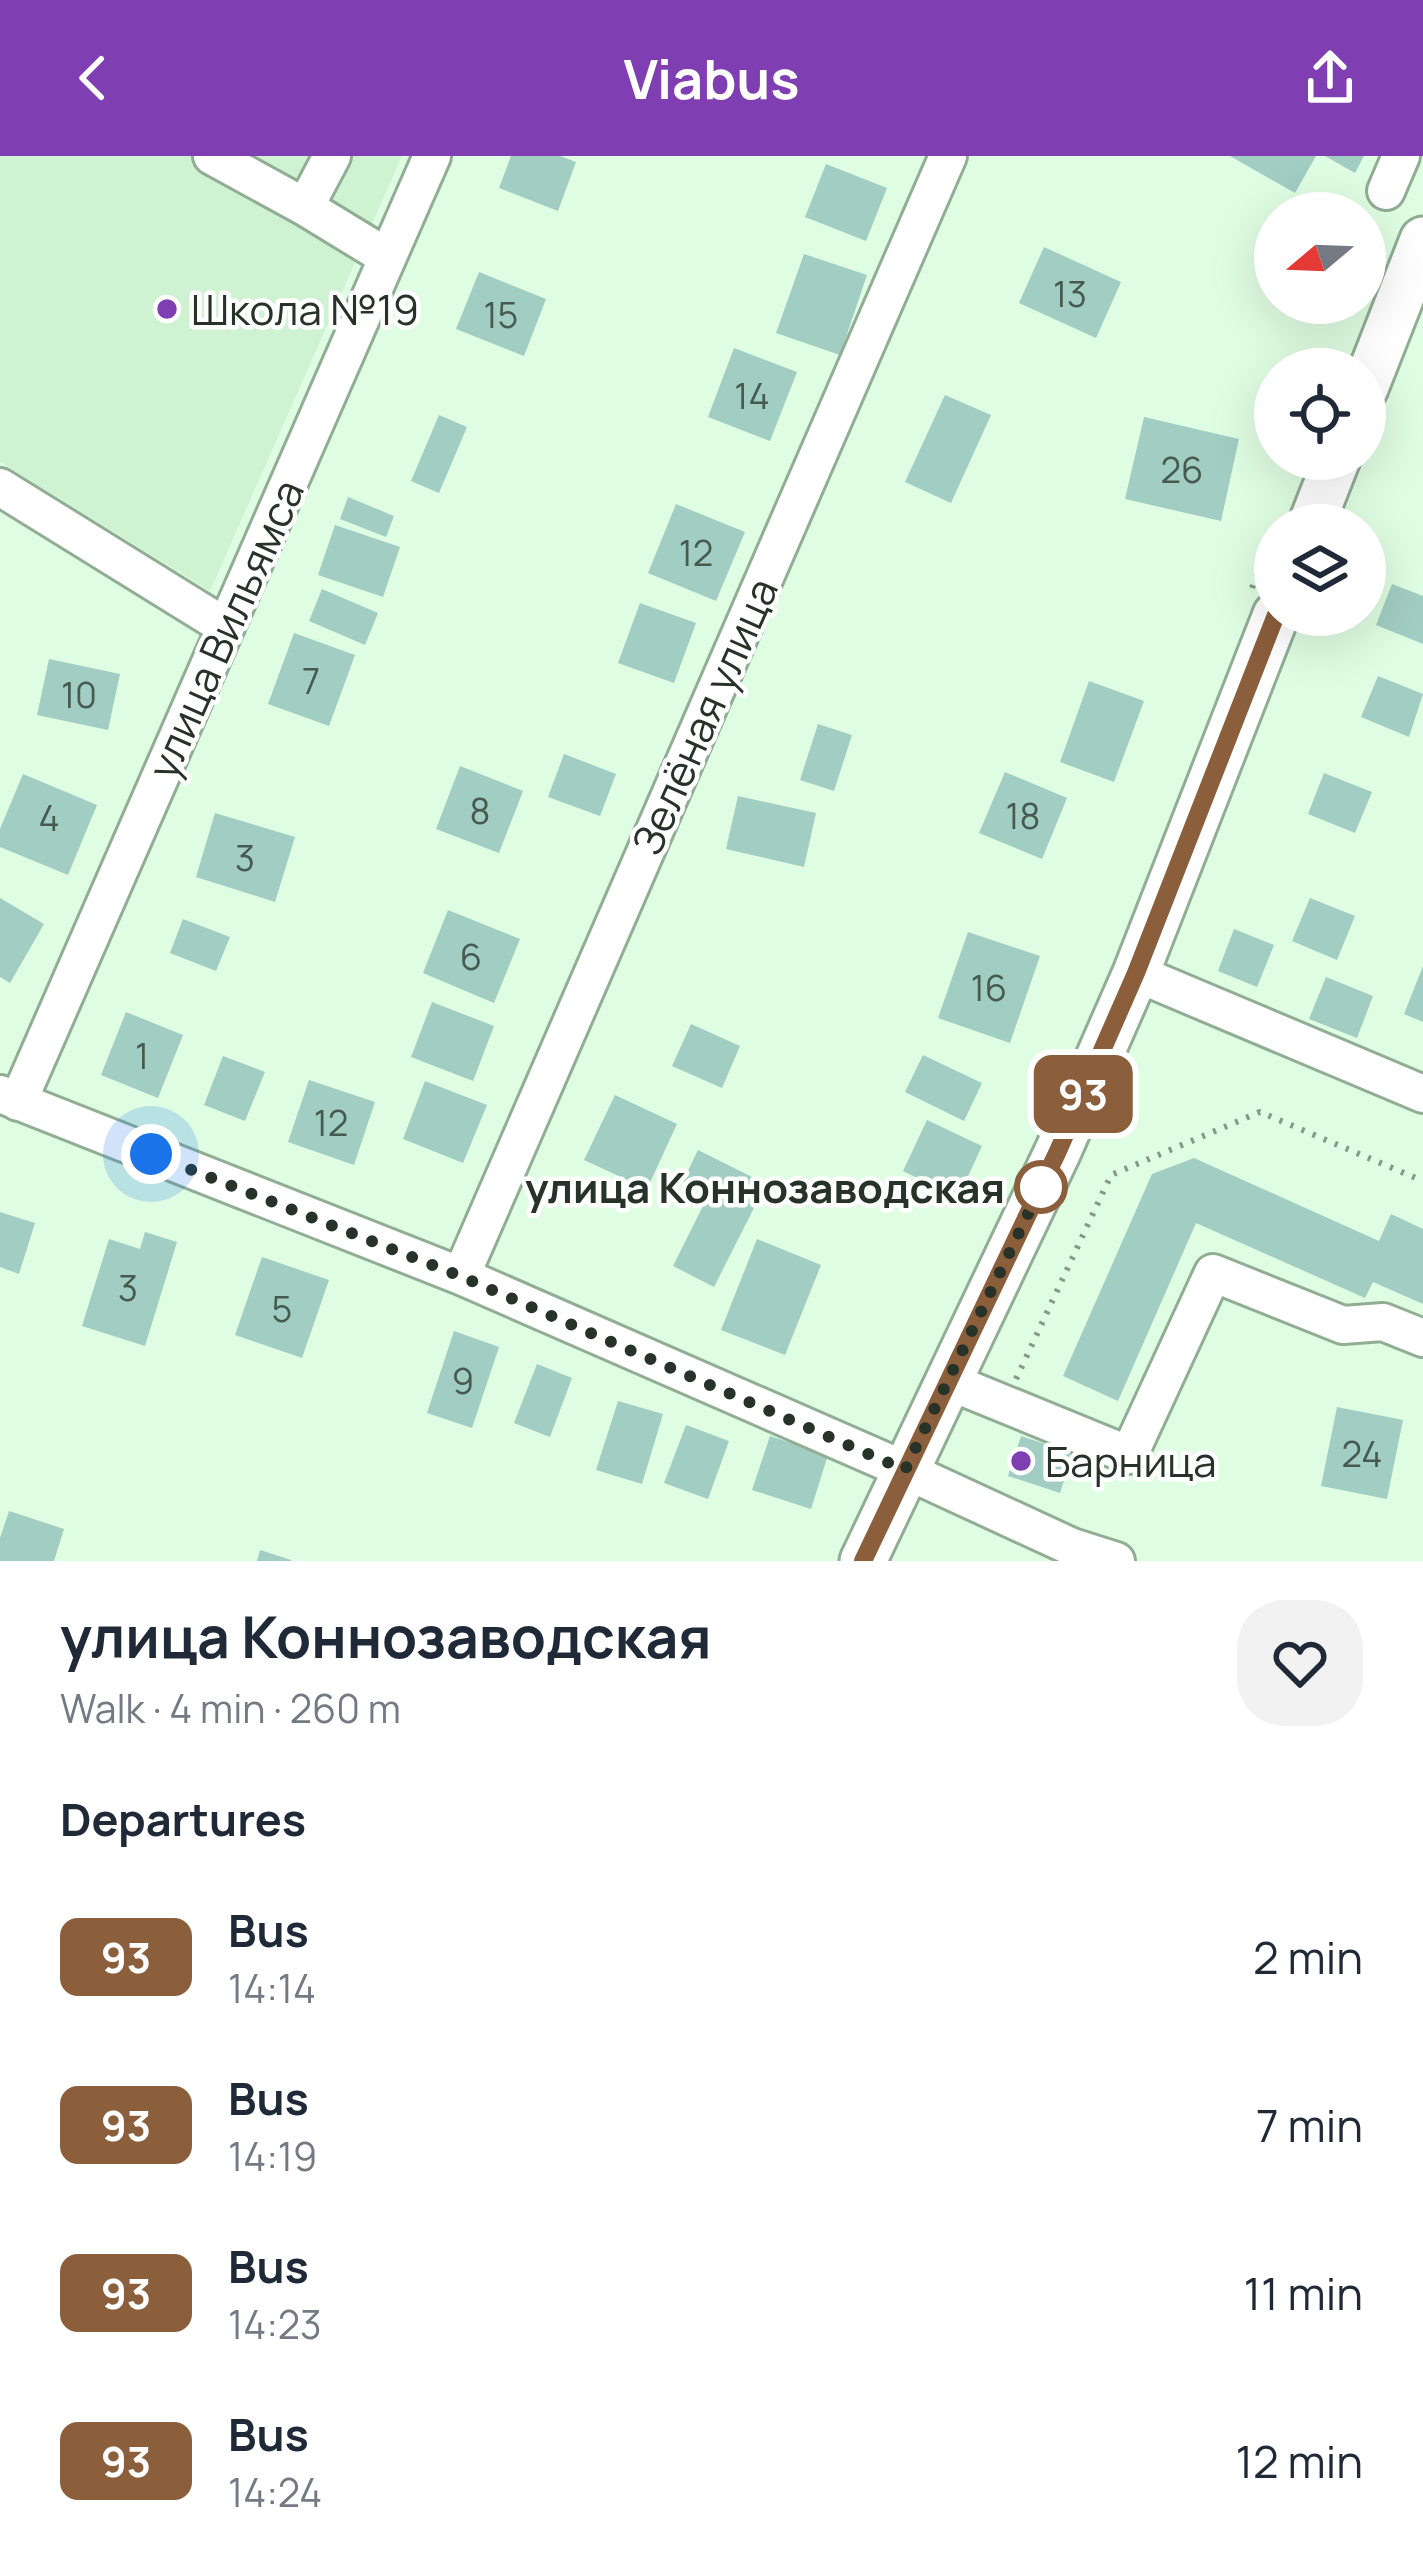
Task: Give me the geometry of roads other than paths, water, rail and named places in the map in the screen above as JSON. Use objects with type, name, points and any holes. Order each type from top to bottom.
[{"type":"main road","points":[[1381,348],[1423,241]]},
{"type":"main road","points":[[863,1561],[1058,1151],[1136,973],[1254,631]]},
{"type":"street","points":[[212,156],[387,257]]},
{"type":"street","points":[[304,207],[332,156]]},
{"type":"street","name":"улица Вильямса","points":[[9,1098],[226,627],[432,156]]},
{"type":"street","name":"Зелёная улица","points":[[460,1276],[948,156]]},
{"type":"street","points":[[1386,191],[1401,156]]},
{"type":"street","points":[[0,487],[226,627]]},
{"type":"street","points":[[1136,973],[1423,1094]]},
{"type":"street","points":[[9,1098],[460,1276],[905,1470],[1072,1554],[1117,1561]]},
{"type":"street","points":[[948,1381],[1129,1455],[1213,1273],[1343,1325],[1383,1322],[1423,1338]]},
{"type":"place","name":"Школа №19","points":[[167,309]]},
{"type":"place","name":"улица Коннозаводская","points":[[1041,1187]]},
{"type":"place","name":"Барница","points":[[1021,1461]]}]
